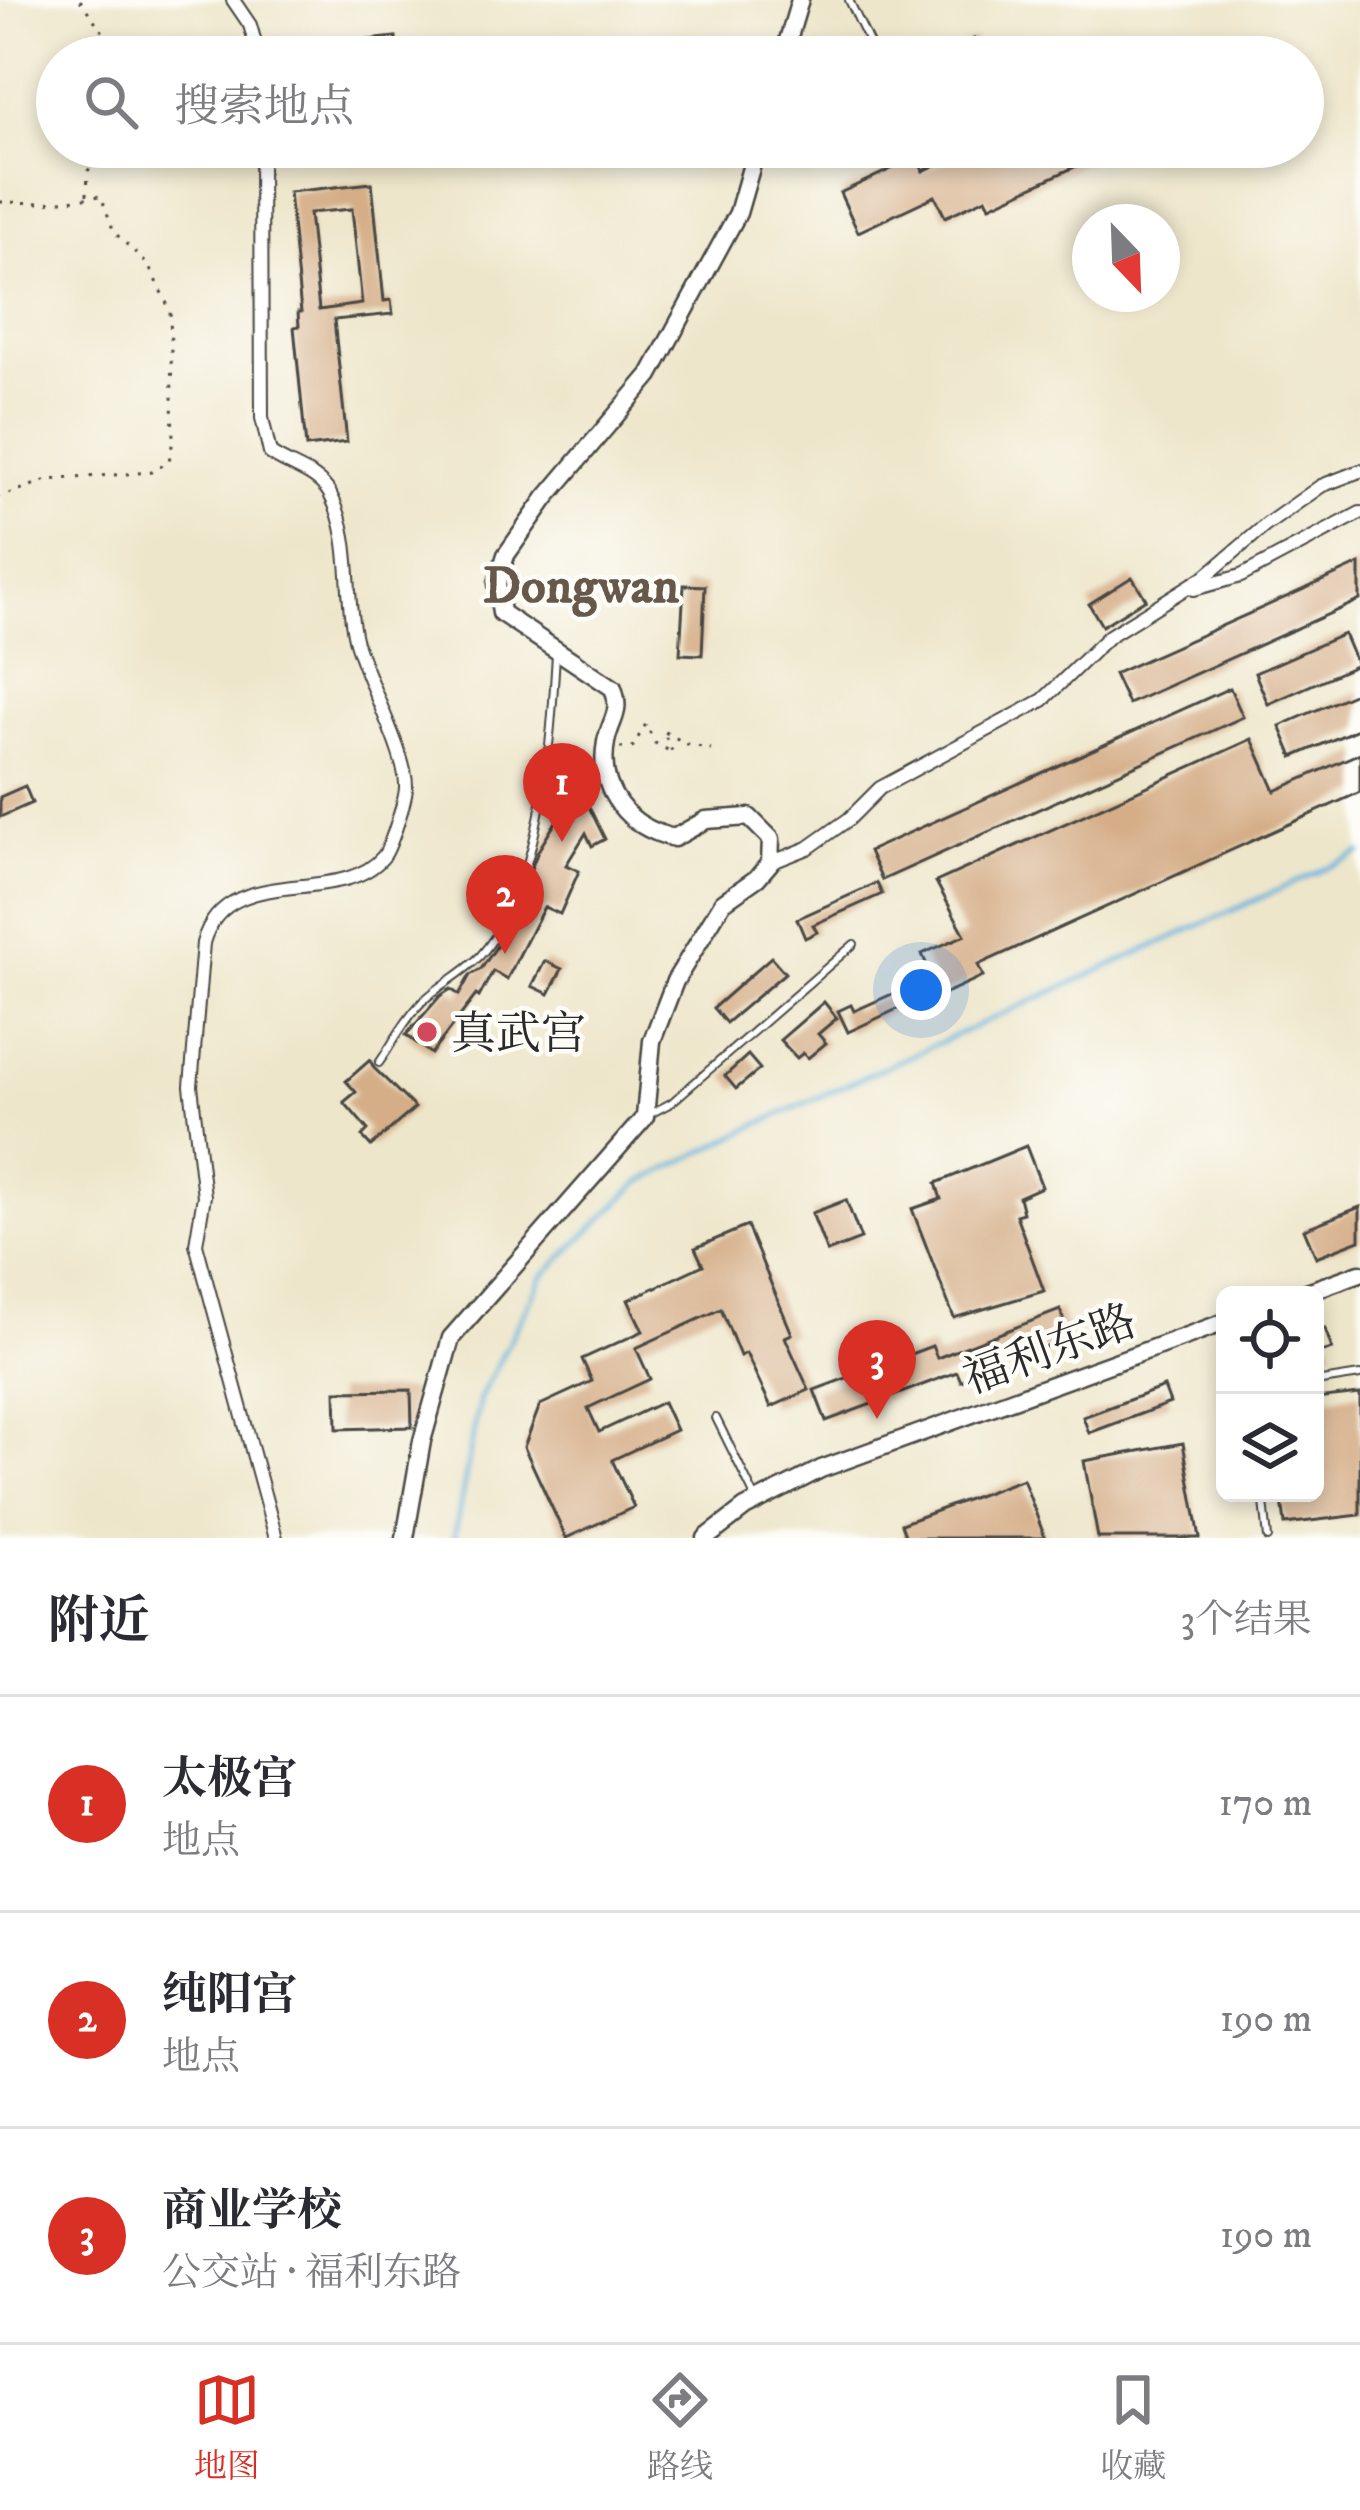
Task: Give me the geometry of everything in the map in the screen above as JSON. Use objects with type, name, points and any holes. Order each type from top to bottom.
[{"type":"main road","points":[[789,36],[800,0]]},
{"type":"main road","points":[[405,1538],[422,1441],[452,1338],[645,1117],[652,1041],[675,981],[723,902],[770,863],[771,839],[749,817],[706,820],[674,838],[647,832],[623,810],[604,773],[619,706],[613,688],[501,613],[497,583],[506,555],[546,498],[650,375],[738,213],[751,168]]},
{"type":"main road","points":[[1324,1286],[1360,1273]]},
{"type":"main road","name":"福利东路","points":[[706,1538],[757,1502],[821,1469],[1216,1325]]},
{"type":"street","points":[[233,0],[253,36]]},
{"type":"street","points":[[261,168],[262,418],[266,436],[270,453],[308,472],[328,490],[345,538],[354,635],[400,758],[406,787],[386,855],[368,870],[236,898],[208,924],[203,943],[191,1086],[204,1196],[196,1244],[276,1538]]},
{"type":"street","points":[[770,863],[808,848],[849,819],[880,788],[1042,700],[1109,636],[1181,593],[1321,486],[1360,471]]},
{"type":"street","points":[[1181,593],[1241,576],[1360,513]]},
{"type":"lane","points":[[849,0],[866,36]]},
{"type":"lane","points":[[379,1063],[422,1002],[481,955],[505,919],[532,843],[550,752],[556,650]]},
{"type":"lane","points":[[645,1117],[671,1102],[854,944]]},
{"type":"lane","points":[[1324,1381],[1360,1375]]},
{"type":"lane","points":[[716,1418],[757,1502]]},
{"type":"lane","points":[[1263,1502],[1268,1538]]},
{"type":"path","points":[[80,0],[106,36]]},
{"type":"path","points":[[87,198],[90,168]]},
{"type":"path","points":[[0,202],[44,203],[100,196],[114,232],[148,265],[170,310],[173,440],[169,461],[152,472],[46,480],[0,497]]},
{"type":"path","points":[[606,748],[632,748],[646,724],[656,743],[673,752],[663,731],[687,744],[711,749]]},
{"type":"building","points":[[893,168],[1072,168],[990,206],[986,198],[945,217],[935,196],[858,232],[840,193]]},
{"type":"building","points":[[372,183],[384,301],[391,300],[393,314],[334,320],[347,442],[306,447],[294,327],[299,326],[301,312],[289,192]],"holes":[[[352,209],[362,304],[319,310],[309,213]]]},
{"type":"building","points":[[1360,564],[1360,600],[1128,704],[1114,674]]},
{"type":"building","points":[[1132,577],[1146,599],[1102,626],[1089,604]]},
{"type":"building","points":[[684,585],[705,586],[702,655],[680,654]]},
{"type":"building","points":[[1344,634],[1357,665],[1268,704],[1255,673]]},
{"type":"building","points":[[1230,688],[1243,717],[882,880],[869,851]]},
{"type":"building","points":[[1360,691],[1360,728],[1293,757],[1280,726]]},
{"type":"building","points":[[1252,739],[1275,791],[1360,753],[1360,792],[978,965],[983,976],[941,995],[938,990],[848,1032],[838,1011],[851,1005],[854,1011],[932,976],[922,954],[965,935],[936,882]]},
{"type":"building","points":[[578,785],[605,839],[592,846],[586,833],[566,865],[579,871],[560,914],[544,907],[507,979],[493,971],[479,997],[431,1054],[406,1035],[440,996],[451,989],[459,995],[470,975],[481,969],[507,931],[538,851],[559,817],[552,813],[565,792]]},
{"type":"building","points":[[25,786],[32,803],[0,817],[0,797]]},
{"type":"building","points":[[877,883],[882,894],[813,925],[817,932],[805,938],[797,919]]},
{"type":"building","points":[[771,957],[785,973],[726,1023],[713,1008]]},
{"type":"building","points":[[545,961],[562,969],[549,994],[532,986]]},
{"type":"building","points":[[824,1002],[837,1018],[818,1034],[826,1043],[808,1058],[803,1053],[797,1058],[780,1040]]},
{"type":"building","points":[[748,1055],[760,1069],[736,1089],[725,1076]]},
{"type":"building","points":[[370,1060],[415,1108],[371,1146],[362,1136],[368,1130],[344,1102],[356,1092],[346,1081]]},
{"type":"building","points":[[1026,1146],[1042,1187],[1019,1197],[1023,1213],[1016,1215],[1044,1291],[954,1318],[912,1209],[941,1199],[936,1183]]},
{"type":"building","points":[[846,1200],[861,1239],[827,1252],[812,1213]]},
{"type":"building","points":[[1360,1207],[1360,1240],[1316,1257],[1304,1229]]},
{"type":"building","points":[[747,1226],[792,1334],[785,1337],[809,1390],[771,1407],[746,1353],[740,1356],[721,1309],[636,1348],[650,1379],[588,1408],[599,1432],[663,1402],[676,1430],[612,1460],[634,1507],[566,1538],[524,1447],[540,1405],[592,1381],[582,1359],[643,1331],[628,1300],[703,1265],[695,1248]]},
{"type":"building","points":[[1060,1310],[1070,1338],[961,1381],[957,1372],[826,1421],[814,1390],[932,1346],[937,1358]]},
{"type":"building","points":[[1324,1328],[1332,1349],[1324,1351]]},
{"type":"building","points":[[1164,1387],[1170,1403],[1089,1433],[1083,1417]]},
{"type":"building","points":[[411,1390],[412,1427],[337,1429],[336,1391]]},
{"type":"building","points":[[1360,1394],[1360,1515],[1285,1524],[1282,1502],[1324,1502],[1324,1398]]},
{"type":"building","points":[[1183,1443],[1200,1538],[1098,1538],[1084,1461]]},
{"type":"building","points":[[1023,1479],[1045,1538],[906,1538],[901,1524]]},
{"type":"waterway","points":[[454,1538],[480,1398],[542,1277],[639,1183],[761,1123],[1360,853]]},
{"type":"place","name":"太极宫","points":[[562,842]]},
{"type":"place","name":"纯阳宫","points":[[505,954]]},
{"type":"place","name":"真武宫","points":[[427,1032]]},
{"type":"place","name":"商业学校","points":[[877,1419]]},
{"type":"district","name":"Dongwan","points":[[581,584]]}]
